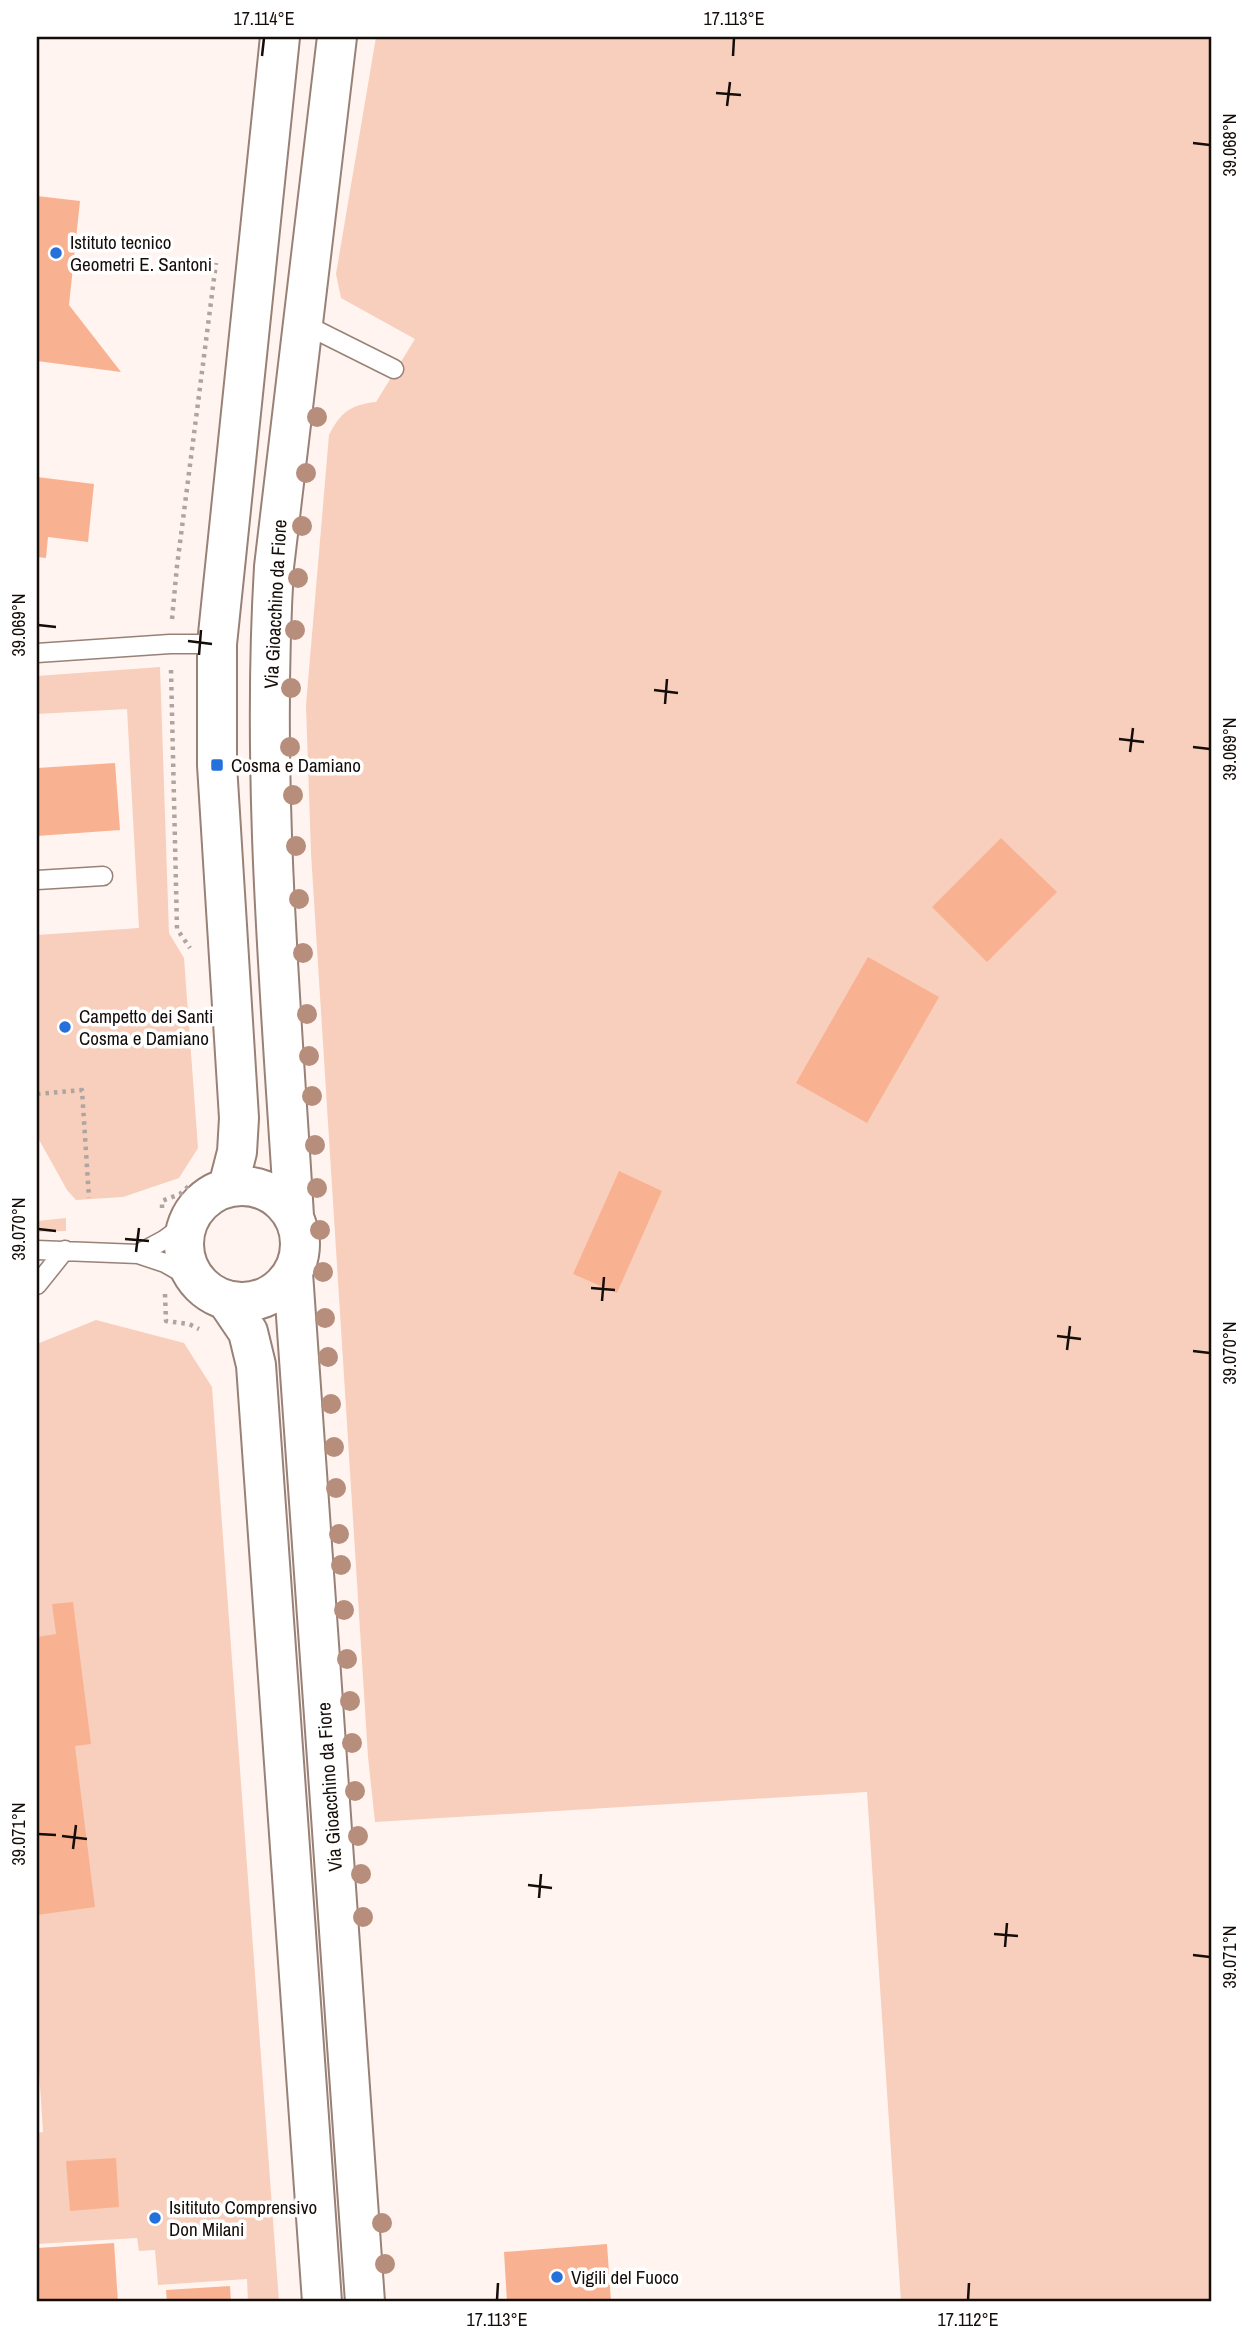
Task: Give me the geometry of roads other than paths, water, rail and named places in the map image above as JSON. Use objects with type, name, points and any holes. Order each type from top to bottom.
[{"type":"street","points":[[228,1187],[237,1152],[239,1118],[217,765],[217,644],[280,37]]},
{"type":"street","name":"Via Gioacchino da Fiore","points":[[294,1216],[274,869],[269,655],[274,567],[337,37]]},
{"type":"street","points":[[247,1185],[266,1191],[282,1201],[294,1216],[300,1235],[300,1254],[293,1273],[282,1288],[265,1298],[246,1303],[227,1301],[209,1293],[195,1280],[186,1262],[183,1243],[186,1224],[195,1207],[210,1194],[228,1187],[247,1185]]},
{"type":"street","name":"Via Gioacchino da Fiore","points":[[293,1273],[365,2302]]},
{"type":"street","points":[[227,1301],[248,1332],[256,1365],[322,2302]]},
{"type":"lane","points":[[302,323],[394,369]]},
{"type":"lane","points":[[37,653],[170,644],[217,644]]},
{"type":"lane","points":[[37,880],[103,876]]},
{"type":"lane","points":[[138,1254],[186,1224]]},
{"type":"lane","points":[[37,1250],[138,1254],[165,1263],[195,1280]]},
{"type":"lane","points":[[37,1285],[65,1250]]},
{"type":"place","name":"Istituto tecnico Geometri E. Santoni","points":[[56,253]]},
{"type":"place","name":"Cosma e Damiano","points":[[217,765]]},
{"type":"place","name":"Campetto dei Santi Cosma e Damiano","points":[[65,1027]]},
{"type":"place","name":"Isitituto Comprensivo Don Milani","points":[[155,2218]]},
{"type":"place","name":"Vigili del Fuoco","points":[[557,2277]]}]
